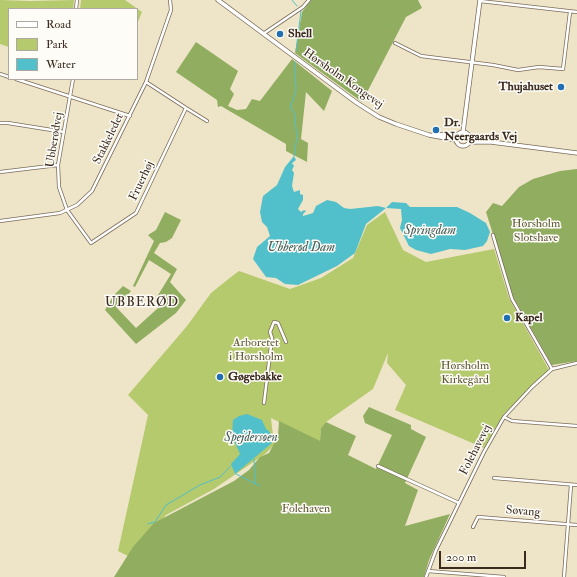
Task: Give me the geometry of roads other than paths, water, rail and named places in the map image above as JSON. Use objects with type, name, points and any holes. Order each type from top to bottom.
[{"type":"main road","name":"Hørsholm Kongevej","points":[[218,0],[357,103],[396,124],[425,133],[456,140]]},
{"type":"main road","points":[[463,132],[480,0]]},
{"type":"main road","points":[[463,132],[456,136],[456,140],[462,146],[469,142],[491,142]]},
{"type":"main road","points":[[463,132],[469,137],[491,142],[577,153]]},
{"type":"main road","name":"Hørsholm Kongevej","points":[[425,133],[456,136]]},
{"type":"main road","points":[[469,137],[469,142]]},
{"type":"street","name":"Stakkeledet","points":[[0,221],[52,215],[67,210],[86,198],[97,184],[146,82],[170,10],[170,0]]},
{"type":"street","points":[[263,34],[303,7],[309,0]]},
{"type":"street","points":[[480,0],[577,12]]},
{"type":"street","points":[[395,43],[421,56],[504,66],[518,70],[539,67],[563,69],[570,12]]},
{"type":"street","points":[[19,80],[130,116]]},
{"type":"street","name":"Ubberødvej","points":[[73,80],[71,98],[58,165],[59,187],[67,210],[91,243]]},
{"type":"street","points":[[146,82],[207,121]]},
{"type":"street","name":"Fruerhøj","points":[[91,243],[136,212],[186,108]]},
{"type":"street","points":[[0,123],[64,132]]},
{"type":"street","points":[[0,172],[58,165]]},
{"type":"street","points":[[493,235],[512,299],[552,369]]},
{"type":"street","points":[[264,402],[272,338],[270,332],[273,322],[278,323],[286,342]]},
{"type":"street","name":"Folehavevej","points":[[426,577],[445,528],[484,452],[504,417],[532,387],[552,369],[577,363]]},
{"type":"street","points":[[504,417],[512,420],[577,426]]},
{"type":"street","points":[[378,466],[459,503]]},
{"type":"street","points":[[494,478],[577,485]]},
{"type":"street","points":[[564,577],[572,485]]},
{"type":"street","name":"Søvang","points":[[473,527],[478,517],[577,525]]},
{"type":"street","points":[[428,571],[504,577]]},
{"type":"water","name":"Ubberød Dam","points":[[294,156],[296,160],[292,163],[294,166],[292,170],[294,173],[292,186],[294,192],[300,190],[300,194],[303,195],[303,200],[298,209],[301,212],[304,210],[306,211],[303,216],[313,213],[316,206],[327,200],[336,202],[344,208],[350,209],[378,206],[386,208],[366,224],[355,253],[337,266],[298,285],[285,284],[276,278],[266,277],[253,259],[257,247],[270,236],[267,227],[262,222],[260,212],[263,196],[277,185],[285,167]]},
{"type":"water","name":"Springdam","points":[[392,202],[406,203],[410,207],[457,207],[486,223],[490,232],[487,241],[483,246],[465,250],[450,249],[431,254],[416,250],[409,246],[400,228],[402,220],[401,209],[386,208]]},
{"type":"water","name":"Spejdersøen","points":[[247,414],[262,420],[266,429],[270,432],[272,443],[235,474],[231,464],[240,454],[232,436],[233,420],[239,416]]},
{"type":"waterway","points":[[292,0],[297,6]]},
{"type":"waterway","points":[[296,51],[301,11]]},
{"type":"waterway","points":[[294,156],[297,137],[294,112],[290,108],[296,91],[295,62]]},
{"type":"waterway","points":[[254,459],[255,484]]},
{"type":"waterway","points":[[148,524],[155,522],[166,505],[200,485],[220,477],[231,466]]},
{"type":"waterway","points":[[236,474],[260,486]]},
{"type":"place","name":"Shell","points":[[280,34]]},
{"type":"place","name":"Thujahuset","points":[[561,87]]},
{"type":"place","name":"Dr. Neergaards Vej","points":[[436,130]]},
{"type":"place","name":"Kapel","points":[[507,318]]},
{"type":"place","name":"Gøgebakke","points":[[220,377]]},
{"type":"district","name":"UBBERØD","points":[[142,303]]},
{"type":"park label","name":"Hørsholm Slotshave","points":[[536,231]]},
{"type":"park label","name":"Arboretet i Hørsholm","points":[[256,350]]},
{"type":"park label","name":"Hørsholm Kirkegård","points":[[465,373]]},
{"type":"park label","name":"Folehaven","points":[[306,509]]}]
